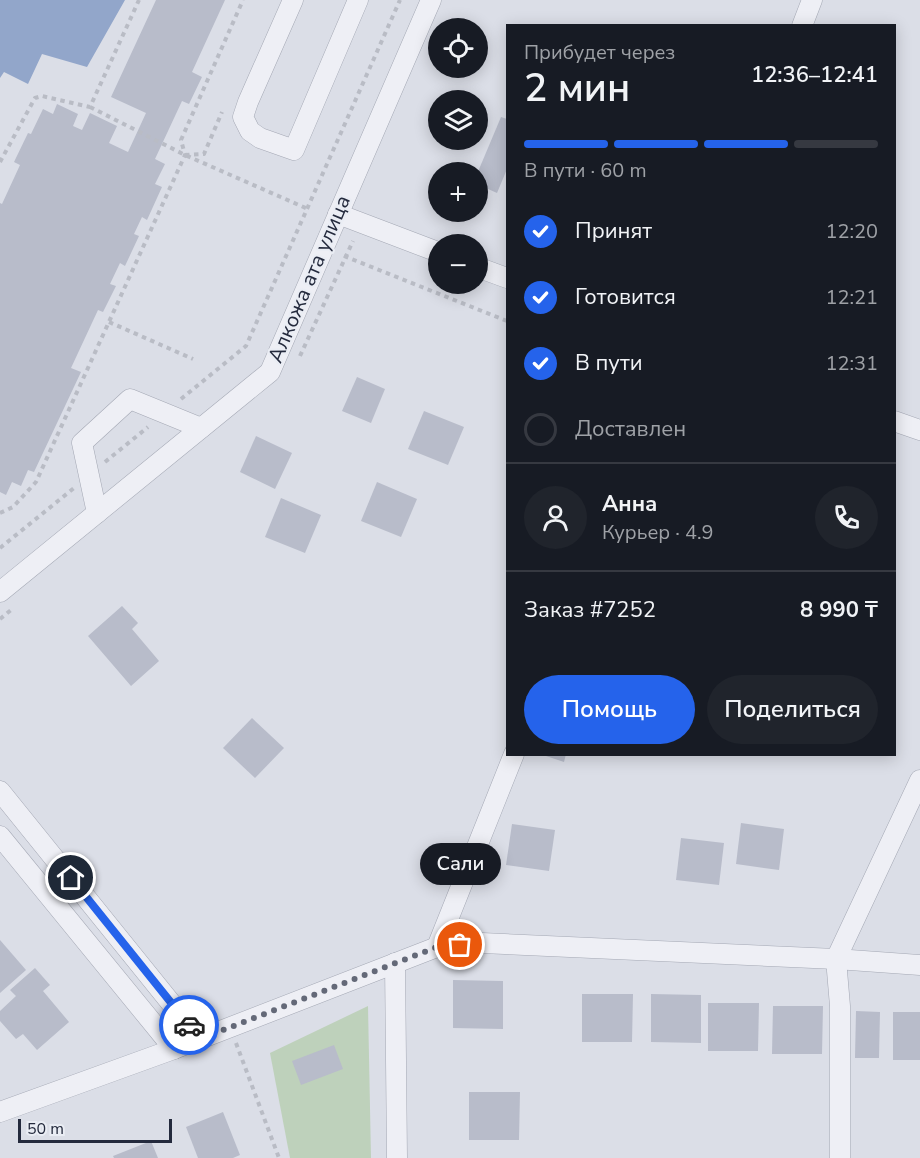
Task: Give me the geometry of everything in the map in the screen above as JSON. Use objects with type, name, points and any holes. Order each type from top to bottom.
[{"type":"street","points":[[293,0],[243,117],[250,131],[260,138],[294,150],[358,0]]},
{"type":"street","name":"Алкожа ата улица","points":[[0,592],[270,372],[430,0]]},
{"type":"street","points":[[803,24],[812,0]]},
{"type":"street","points":[[338,214],[428,248]]},
{"type":"street","points":[[488,271],[506,278]]},
{"type":"street","points":[[97,513],[81,442],[130,399],[201,428]]},
{"type":"street","points":[[896,422],[920,430]]},
{"type":"street","points":[[437,947],[513,756]]},
{"type":"street","points":[[840,1158],[840,1006],[836,959],[920,780]]},
{"type":"street","points":[[0,791],[200,1039]]},
{"type":"street","points":[[0,836],[174,1049]]},
{"type":"street","points":[[0,1112],[174,1049],[437,947],[482,943],[920,965]]},
{"type":"street","points":[[395,963],[397,1158]]},
{"type":"path","points":[[90,107],[139,0]]},
{"type":"path","points":[[0,513],[13,507],[36,482],[185,155],[181,140],[243,0]]},
{"type":"path","points":[[0,548],[246,346],[399,0]]},
{"type":"path","points":[[0,162],[34,98],[42,96],[90,107],[185,155],[308,209]]},
{"type":"path","points":[[324,248],[506,321]]},
{"type":"path","points":[[109,322],[193,359]]},
{"type":"path","points":[[230,1027],[279,1158]]},
{"type":"green space","points":[[368,1006],[371,1158],[290,1158],[270,1053]]},
{"type":"water","points":[[0,0],[125,0],[87,67],[42,54],[28,84],[4,72],[0,78]]},
{"type":"building","points":[[156,0],[225,0],[192,72],[202,77],[189,104],[182,101],[155,159],[165,164],[155,184],[162,187],[147,220],[142,217],[134,234],[139,236],[125,266],[120,263],[110,284],[116,286],[103,312],[98,310],[71,368],[81,372],[34,472],[28,470],[21,486],[12,482],[6,495],[0,492],[0,203],[2,204],[20,165],[14,162],[43,109],[53,114],[57,104],[78,114],[73,126],[82,130],[90,113],[117,126],[109,143],[128,152],[146,113],[111,97]]},
{"type":"building","points":[[501,117],[506,119],[506,171],[497,193],[488,189],[488,162],[482,162]]},
{"type":"building","points":[[357,377],[385,389],[371,423],[342,411]]},
{"type":"building","points":[[424,411],[464,427],[448,465],[408,449]]},
{"type":"building","points":[[256,436],[292,453],[275,489],[240,472]]},
{"type":"building","points":[[377,482],[417,499],[401,537],[361,521]]},
{"type":"building","points":[[281,498],[321,515],[305,553],[265,537]]},
{"type":"building","points":[[122,606],[138,623],[132,629],[159,661],[131,686],[88,636]]},
{"type":"building","points":[[252,718],[284,748],[255,778],[223,748]]},
{"type":"building","points":[[546,756],[566,756],[564,762]]},
{"type":"building","points":[[741,823],[784,829],[779,870],[736,864]]},
{"type":"building","points":[[512,824],[555,830],[549,871],[506,865]]},
{"type":"building","points":[[681,838],[724,843],[719,885],[676,880]]},
{"type":"building","points":[[0,940],[26,970],[0,993]]},
{"type":"building","points":[[35,968],[50,985],[43,991],[69,1022],[37,1050],[23,1034],[16,1039],[0,1021],[0,1011],[16,996],[10,990]]},
{"type":"building","points":[[453,980],[503,981],[503,1029],[453,1028]]},
{"type":"building","points":[[582,994],[633,994],[632,1042],[582,1042]]},
{"type":"building","points":[[651,994],[701,995],[701,1043],[651,1042]]},
{"type":"building","points":[[708,1003],[759,1003],[758,1051],[708,1051]]},
{"type":"building","points":[[773,1006],[823,1006],[822,1054],[772,1054]]},
{"type":"building","points":[[856,1011],[880,1012],[879,1058],[855,1058]]},
{"type":"building","points":[[893,1012],[920,1012],[920,1060],[893,1060]]},
{"type":"building","points":[[334,1045],[343,1069],[301,1085],[292,1061]]},
{"type":"building","points":[[469,1092],[520,1092],[519,1140],[469,1140]]},
{"type":"building","points":[[223,1112],[240,1155],[233,1158],[198,1158],[186,1127]]},
{"type":"building","points":[[151,1141],[158,1158],[114,1158],[113,1156]]},
{"type":"way so far","points":[[189,1025],[200,1039],[437,947],[460,945]]},
{"type":"place","name":"Сали","points":[[460,945]]},
{"type":"route","points":[[71,878],[189,1025]]}]
